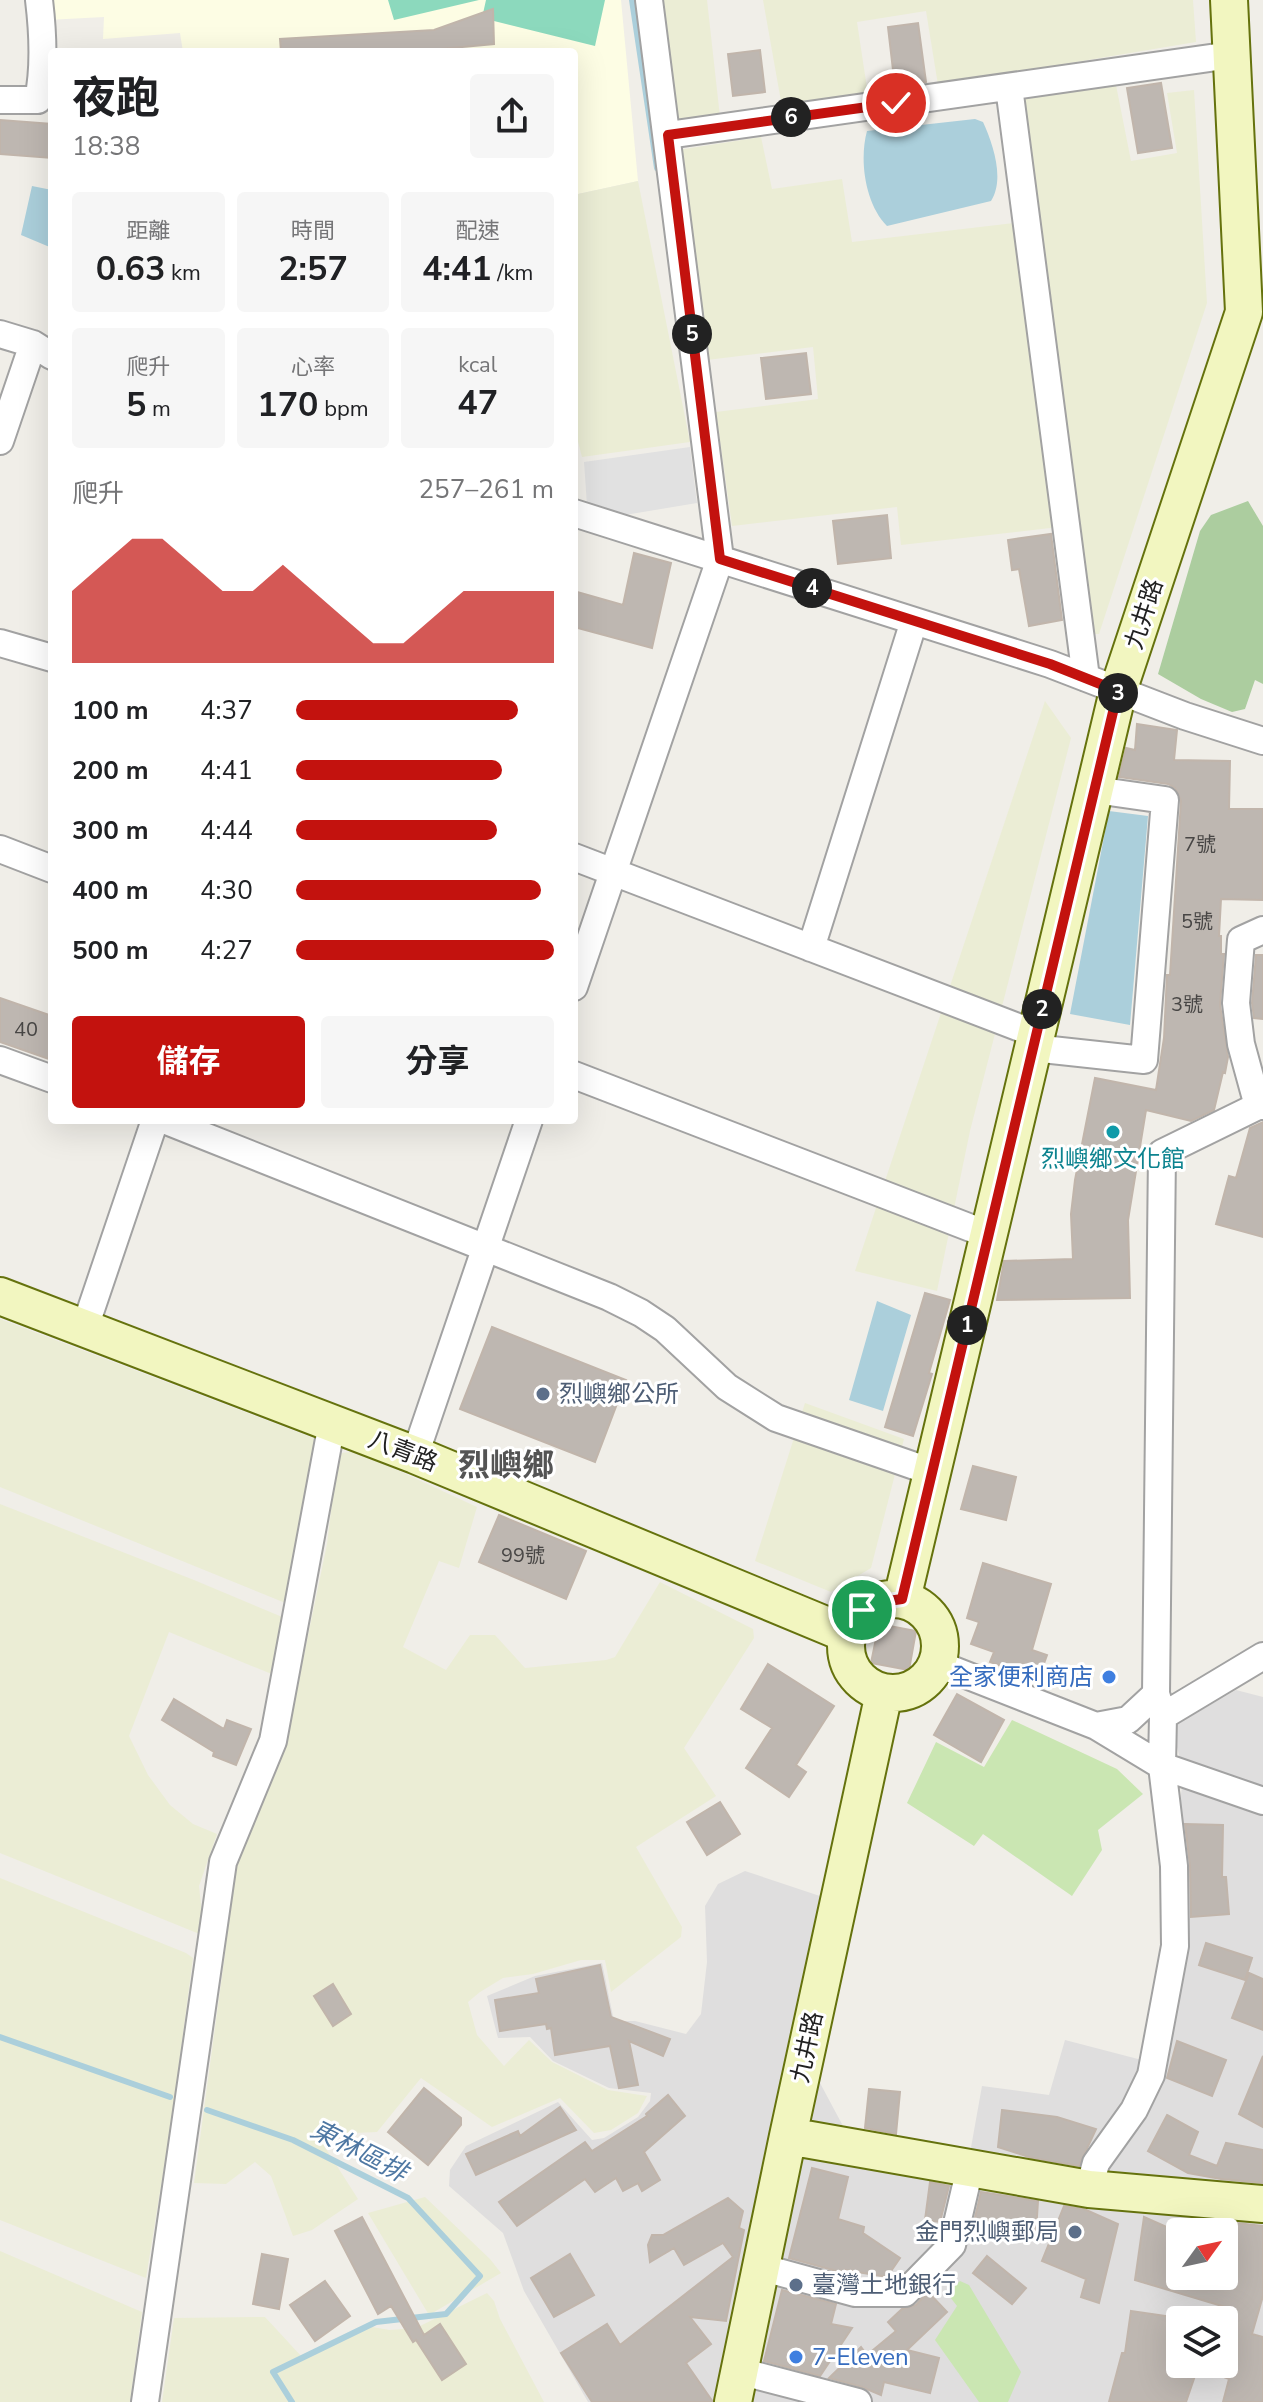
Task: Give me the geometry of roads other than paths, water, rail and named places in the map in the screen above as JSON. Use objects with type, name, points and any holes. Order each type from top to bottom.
[{"type":"main road","name":"九井路","points":[[902,1599],[1095,790],[1102,685],[1244,312],[1251,217],[1231,55],[1229,0]]},
{"type":"main road","name":"八青路","points":[[0,1296],[415,1455],[847,1634]]},
{"type":"main road","points":[[902,1599],[927,1612],[935,1623],[941,1651],[938,1664],[922,1685],[897,1694],[884,1693],[869,1687],[857,1677],[846,1650],[847,1634],[862,1610],[874,1603],[902,1599]]},
{"type":"main road","name":"九井路","points":[[736,2386],[884,1693]]},
{"type":"main road","points":[[788,2136],[1089,2189],[1263,2204]]},
{"type":"street","points":[[0,100],[38,100],[42,82],[43,30],[39,0]]},
{"type":"street","points":[[578,975],[720,559],[649,0]]},
{"type":"street","points":[[668,135],[1231,55]]},
{"type":"street","points":[[1009,87],[1102,685]]},
{"type":"street","points":[[0,334],[42,350],[0,441]]},
{"type":"street","points":[[578,514],[1050,664],[1185,716],[1263,741]]},
{"type":"street","points":[[811,948],[914,621]]},
{"type":"street","points":[[0,643],[48,657]]},
{"type":"street","points":[[578,859],[811,948],[1035,1041],[1144,1060],[1165,800],[1095,790]]},
{"type":"street","points":[[0,849],[48,867]]},
{"type":"street","points":[[1089,2189],[1096,2163],[1134,2110],[1151,2075],[1175,1946],[1174,1866],[1162,1766],[1159,1705],[1162,1153],[1260,1106],[1241,1044],[1236,1003],[1241,940],[1263,930]]},
{"type":"street","points":[[0,1060],[48,1078]]},
{"type":"street","points":[[578,1077],[989,1235]]},
{"type":"street","points":[[84,1330],[154,1124]]},
{"type":"street","points":[[174,1124],[486,1247],[641,1313],[665,1329],[727,1387],[776,1418],[932,1472]]},
{"type":"street","points":[[415,1455],[528,1124]]},
{"type":"street","points":[[145,2402],[223,1862],[273,1741],[332,1423]]},
{"type":"street","points":[[1096,1726],[1128,1720],[1263,1656]]},
{"type":"street","points":[[938,1664],[1096,1726],[1162,1766],[1263,1801]]},
{"type":"street","points":[[760,2267],[855,2293],[905,2293],[952,2245],[970,2168]]},
{"type":"street","points":[[736,2386],[858,2402]]},
{"type":"water","points":[[975,119],[983,122],[996,162],[997,182],[991,201],[887,226],[873,206],[866,181],[864,155],[867,131]]},
{"type":"water","points":[[32,186],[48,189],[48,246],[21,235]]},
{"type":"water","points":[[1109,811],[1148,816],[1130,1025],[1070,1014]]},
{"type":"water","points":[[877,1301],[911,1315],[883,1411],[849,1400]]},
{"type":"waterway","points":[[632,0],[657,168]]},
{"type":"waterway","name":"東林區排","points":[[0,2037],[170,2097]]},
{"type":"waterway","name":"東林區排","points":[[207,2110],[293,2140],[408,2198],[480,2276],[446,2314],[376,2322],[273,2372],[292,2402]]},
{"type":"place","name":"烈嶼鄉文化館","points":[[1113,1132]]},
{"type":"place","name":"烈嶼鄉公所","points":[[543,1394]]},
{"type":"place","name":"全家便利商店","points":[[1109,1677]]},
{"type":"place","name":"金門烈嶼郵局","points":[[1075,2232]]},
{"type":"place","name":"臺灣土地銀行","points":[[796,2285]]},
{"type":"place","name":"7-Eleven","points":[[796,2357]]},
{"type":"district","name":"烈嶼鄉","points":[[506,1465]]}]
